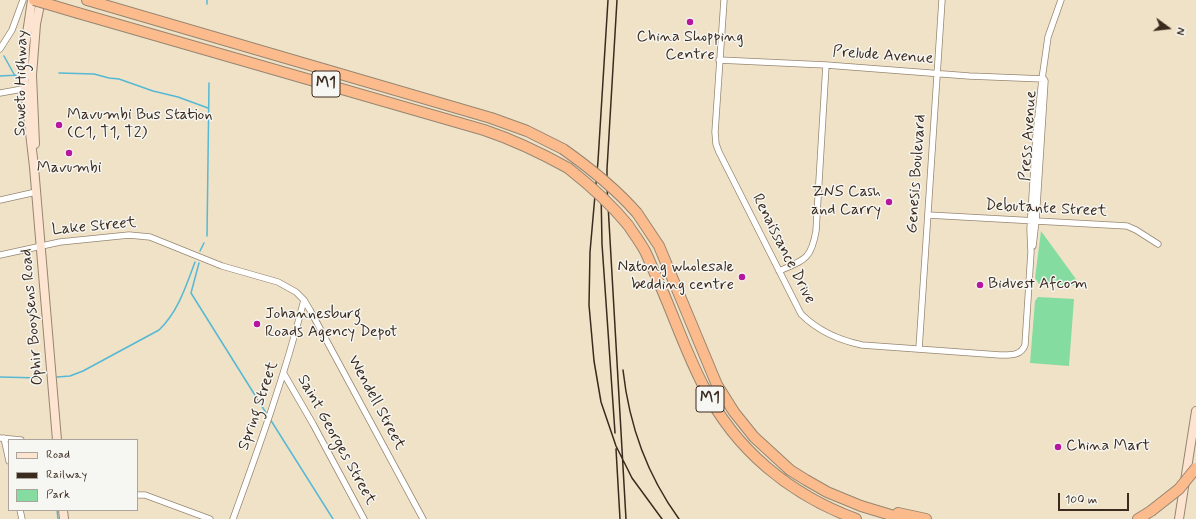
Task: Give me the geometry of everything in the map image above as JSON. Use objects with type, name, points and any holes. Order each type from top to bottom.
[{"type":"highway","name":"M1","points":[[33,0],[484,130],[521,144],[568,168],[593,187],[613,207],[645,251],[704,388],[722,420],[746,448],[769,470],[795,489],[822,504],[856,519]]},
{"type":"highway","name":"M1","points":[[87,0],[491,118],[527,131],[563,148],[590,167],[637,213],[659,246],[717,385],[734,412],[754,437],[790,470],[827,492],[861,506],[904,519]]},
{"type":"highway","points":[[1138,519],[1151,511],[1179,489],[1196,468]]},
{"type":"highway","points":[[861,506],[926,519]]},
{"type":"main road","name":"Soweto Highway","points":[[33,0],[25,47],[36,192]]},
{"type":"main road","name":"Soweto Highway","points":[[28,88],[37,17],[41,0]]},
{"type":"main road","name":"Ophir Booysens Road","points":[[36,192],[57,439]]},
{"type":"main road","points":[[1180,519],[1196,411]]},
{"type":"street","points":[[0,49],[12,30],[23,0]]},
{"type":"street","name":"Renaissance Drive","points":[[724,0],[715,127],[716,144],[801,314],[810,323],[821,330],[847,342],[862,345],[1000,355],[1019,353]]},
{"type":"street","name":"Genesis Boulevard","points":[[919,349],[942,0]]},
{"type":"street","name":"Press Avenue","points":[[1019,353],[1023,350],[1025,345],[1044,69],[1050,27],[1061,0]]},
{"type":"street","name":"Prelude Avenue","points":[[719,60],[826,65],[937,74],[1043,79]]},
{"type":"street","points":[[779,271],[802,260],[809,253],[813,245],[816,224],[826,65]]},
{"type":"street","points":[[0,93],[28,88]]},
{"type":"street","name":"Press Avenue","points":[[1031,252],[1036,228],[1034,221],[1037,207],[1040,117]]},
{"type":"street","points":[[0,200],[36,192]]},
{"type":"street","points":[[1037,207],[1042,217],[1048,221]]},
{"type":"street","name":"Debutante Street","points":[[928,215],[1127,226],[1158,244]]},
{"type":"street","points":[[1036,228],[1048,221]]},
{"type":"street","name":"Lake Street","points":[[0,255],[41,245],[92,239],[137,236],[156,239],[231,269],[278,282],[293,290],[304,300]]},
{"type":"street","name":"Spring Street","points":[[233,519],[272,412],[304,300]]},
{"type":"street","name":"Wendell Street","points":[[304,300],[423,519]]},
{"type":"street","name":"Saint Georges Street","points":[[284,374],[364,519]]},
{"type":"street","points":[[2,438],[8,458]]},
{"type":"street","points":[[138,495],[145,495],[210,519]]},
{"type":"green space","points":[[1041,231],[1081,286],[1039,284],[1035,278]]},
{"type":"green space","points":[[1038,297],[1074,299],[1069,366],[1030,363],[1035,301]]},
{"type":"waterway","points":[[4,56],[15,76]]},
{"type":"waterway","points":[[59,73],[94,74],[119,79],[208,108]]},
{"type":"waterway","points":[[0,76],[18,75]]},
{"type":"waterway","points":[[207,236],[209,83]]},
{"type":"waterway","points":[[200,251],[204,243]]},
{"type":"waterway","points":[[57,377],[70,376],[83,371],[159,330],[166,323],[176,307],[185,289],[195,262]]},
{"type":"waterway","points":[[199,263],[191,293],[268,416]]},
{"type":"waterway","points":[[0,377],[41,378]]},
{"type":"waterway","points":[[270,419],[333,519]]},
{"type":"waterway","points":[[57,511],[58,519]]},
{"type":"railway","points":[[608,0],[598,161],[590,252],[589,305],[594,361],[601,402],[616,446],[632,478],[662,519]]},
{"type":"railway","points":[[617,0],[607,187],[626,519]]},
{"type":"railway","points":[[601,190],[602,244],[615,433]]},
{"type":"railway","points":[[623,370],[630,410],[641,449],[658,485],[679,519]]},
{"type":"railway","points":[[616,449],[620,519]]},
{"type":"place","name":"China Shopping Centre","points":[[690,22]]},
{"type":"place","name":"Mavumbi Bus Station (C1, T1, T2)","points":[[59,125]]},
{"type":"place","name":"Mavumbi","points":[[69,153]]},
{"type":"place","name":"ZNS Cash and Carry","points":[[889,202]]},
{"type":"place","name":"Natong wholesale bedding centre","points":[[742,277]]},
{"type":"place","name":"Bidvest Afcom","points":[[980,285]]},
{"type":"place","name":"Johannesburg Roads Agency Depot","points":[[257,324]]},
{"type":"place","name":"China Mart","points":[[1058,447]]}]
